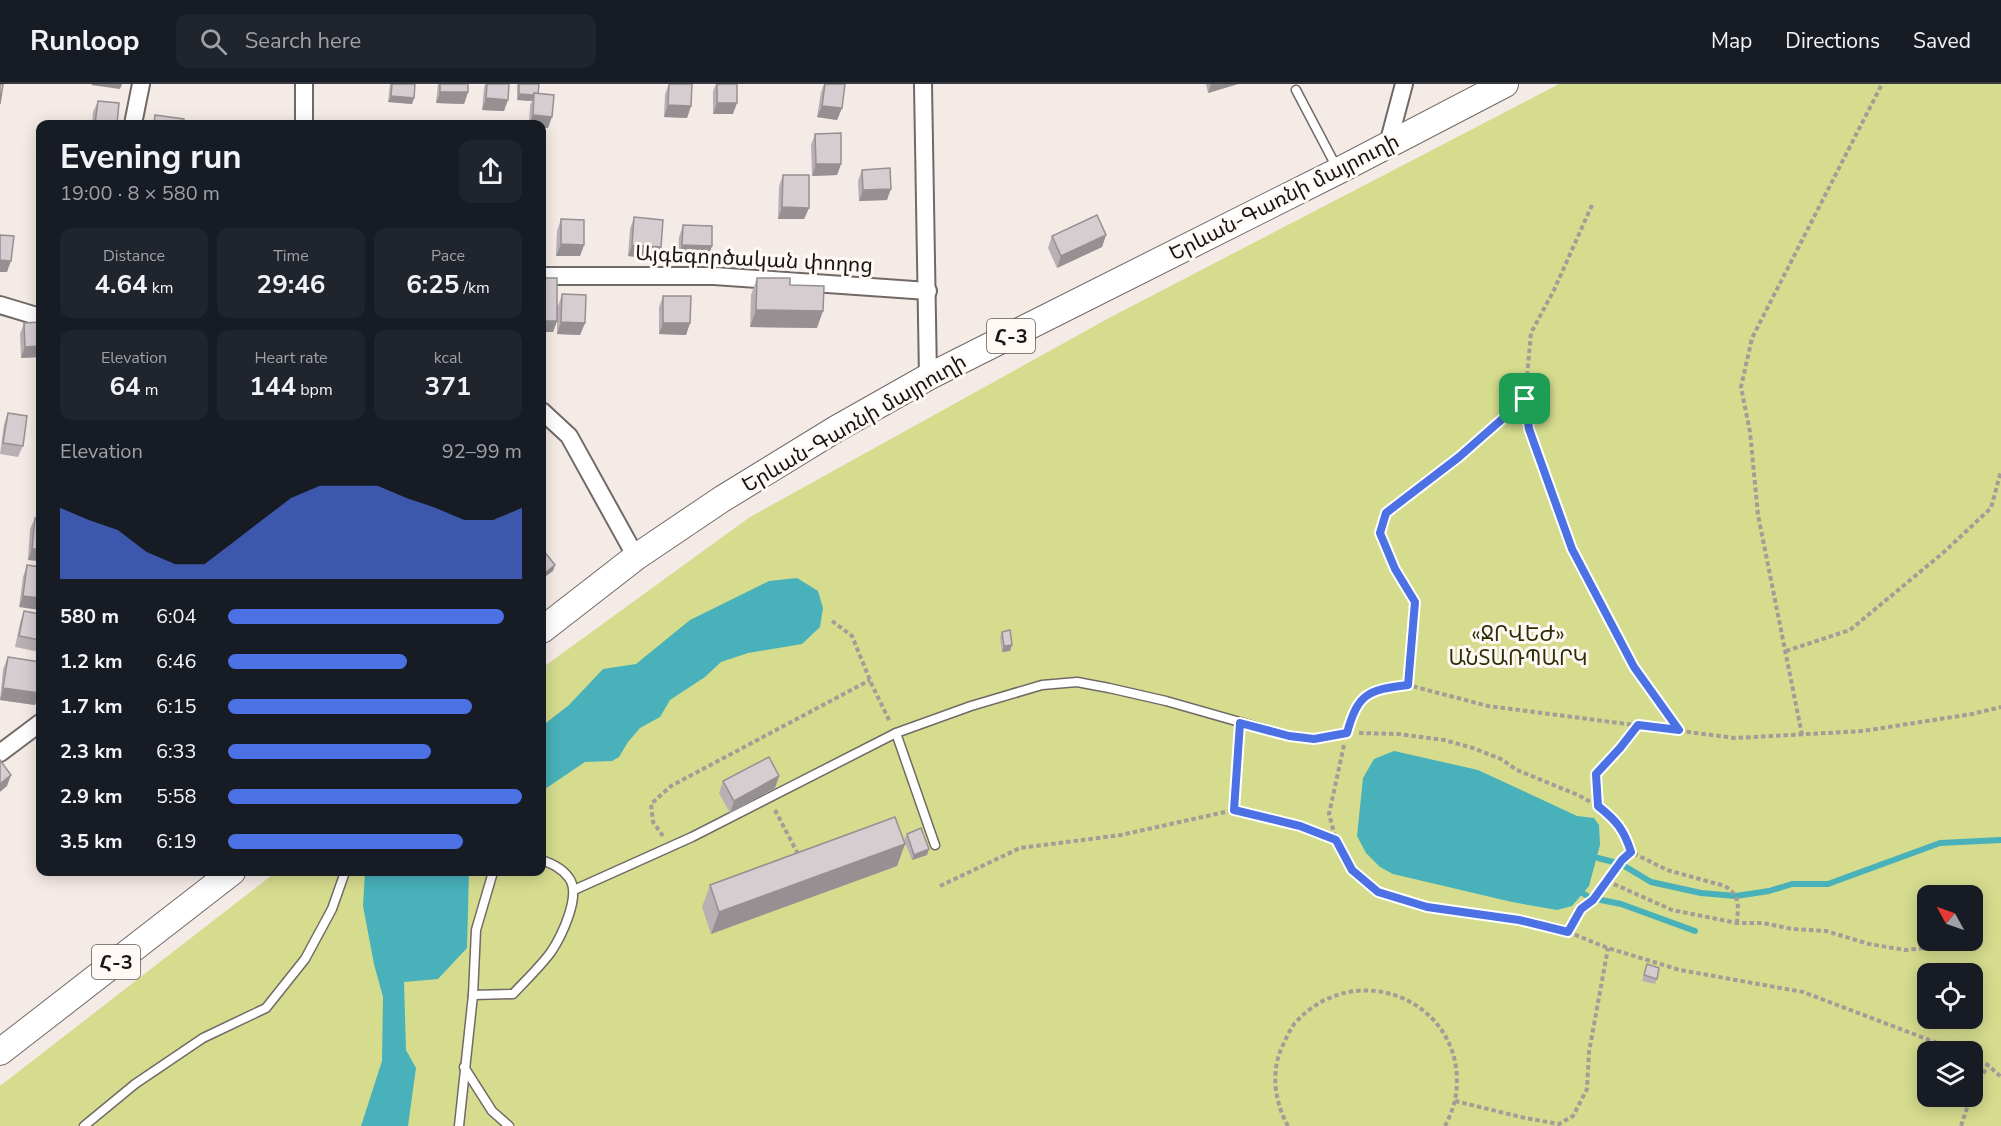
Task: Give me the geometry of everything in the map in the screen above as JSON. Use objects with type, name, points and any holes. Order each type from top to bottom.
[{"type":"main road","name":"Երևան-Գառնի մայրուղի","points":[[546,627],[636,558],[722,499],[836,429],[928,377],[1338,171],[1505,84]]},
{"type":"main road","name":"Հ-3","points":[[0,1052],[227,876]]},
{"type":"street","points":[[134,120],[141,84]]},
{"type":"street","points":[[304,84],[304,120]]},
{"type":"street","points":[[923,84],[928,377]]},
{"type":"street","points":[[1388,144],[1404,84]]},
{"type":"street","name":"Այգեգործական փողոց","points":[[546,276],[714,276],[928,291]]},
{"type":"street","points":[[0,305],[36,316]]},
{"type":"street","points":[[546,415],[569,436],[636,558]]},
{"type":"street","points":[[0,753],[36,726]]},
{"type":"lane","points":[[1296,90],[1338,171]]},
{"type":"lane","points":[[574,890],[692,837],[896,733],[971,706],[1042,685],[1077,682],[1166,701],[1289,736],[1314,739],[1347,733]]},
{"type":"lane","points":[[896,733],[935,845]]},
{"type":"lane","points":[[472,995],[513,994],[550,952],[568,920],[574,890],[570,879],[556,866],[546,862]]},
{"type":"lane","points":[[84,1126],[135,1084],[203,1038],[266,1008],[306,959],[333,909],[344,876]]},
{"type":"lane","points":[[459,1126],[476,930],[492,876]]},
{"type":"lane","points":[[464,1066],[492,1112],[509,1126]]},
{"type":"path","points":[[1802,735],[1758,515],[1750,432],[1742,387],[1752,338],[1882,84]]},
{"type":"path","points":[[1592,205],[1554,290],[1531,333],[1525,399],[1529,429],[1572,549],[1634,667],[1679,730]]},
{"type":"path","points":[[1408,685],[1415,602],[1395,569],[1380,533],[1386,513],[1459,457],[1525,399]]},
{"type":"path","points":[[1786,651],[1850,630],[1944,552],[1991,508],[2001,471]]},
{"type":"path","points":[[832,621],[852,636],[896,733]]},
{"type":"path","points":[[692,837],[674,843],[663,836],[653,822],[651,804],[670,786],[870,680]]},
{"type":"path","points":[[1932,1041],[1803,992],[1680,970],[1608,948],[1568,932],[1519,920],[1427,907],[1378,892],[1352,870],[1336,840],[1329,813],[1353,712],[1365,695],[1381,688],[1408,685],[1488,706],[1735,738],[1802,735],[1904,725],[2001,707]]},
{"type":"path","points":[[1234,810],[1240,723]]},
{"type":"path","points":[[1598,806],[1596,774],[1638,725]]},
{"type":"path","points":[[1347,733],[1424,737],[1473,748],[1501,759],[1517,770],[1578,795],[1598,806],[1614,819],[1625,834],[1631,852],[1667,870],[1725,886],[1732,891],[1738,903],[1737,923]]},
{"type":"path","points":[[769,799],[804,865]]},
{"type":"path","points":[[940,886],[1020,848],[1121,835],[1234,810],[1300,826],[1336,840]]},
{"type":"path","points":[[1568,932],[1581,909],[1593,900],[1622,860],[1631,852]]},
{"type":"path","points":[[1607,881],[1672,910],[1737,923],[1763,923],[1792,929],[1826,931],[1869,945],[1905,950],[1917,949]]},
{"type":"path","points":[[1455,1101],[1559,1124],[1573,1116],[1587,1089],[1589,1052],[1608,948]]},
{"type":"path","points":[[1288,1126],[1280,1112],[1275,1082],[1280,1051],[1294,1024],[1317,1003],[1346,991],[1376,990],[1406,998],[1431,1016],[1449,1041],[1457,1070],[1455,1101],[1445,1126]]},
{"type":"path","points":[[1983,1062],[2001,1077]]},
{"type":"path","points":[[1983,1074],[1988,1065]]},
{"type":"path","points":[[1961,1126],[1968,1107]]},
{"type":"green space","name":"«ՋՐՎԵԺ» ԱՆՏԱՌՊԱՐԿ","points":[[1559,84],[2001,84],[2001,1126],[0,1126],[0,1086],[271,876],[546,876],[546,665],[750,517],[1109,318]]},
{"type":"water","points":[[797,578],[818,591],[823,608],[820,627],[802,644],[748,653],[721,662],[705,677],[670,700],[660,717],[640,728],[619,757],[612,761],[585,762],[546,788],[546,723],[569,705],[603,669],[636,664],[690,620],[769,581]]},
{"type":"water","points":[[1394,751],[1478,770],[1577,816],[1594,818],[1599,825],[1600,845],[1589,886],[1572,906],[1557,910],[1512,902],[1393,874],[1380,867],[1366,853],[1357,836],[1363,778],[1374,759]]},
{"type":"water","points":[[365,876],[469,876],[467,948],[438,979],[404,982],[406,1050],[416,1068],[408,1126],[361,1126],[382,1061],[383,997],[363,906]]},
{"type":"building","points":[[0,84],[3,84],[0,104]]},
{"type":"building","points":[[392,84],[415,84],[414,98],[391,96]]},
{"type":"building","points":[[440,84],[468,84],[468,92],[440,92]]},
{"type":"building","points":[[487,84],[509,84],[508,100],[486,98]]},
{"type":"building","points":[[519,84],[539,84],[538,94],[519,94]]},
{"type":"building","points":[[669,84],[692,84],[691,106],[668,105]]},
{"type":"building","points":[[717,84],[737,84],[737,103],[717,103]]},
{"type":"building","points":[[825,84],[845,84],[842,108],[822,106]]},
{"type":"building","points":[[534,93],[554,95],[552,117],[533,115]]},
{"type":"building","points":[[98,101],[119,103],[117,120],[96,120]]},
{"type":"building","points":[[155,115],[184,119],[184,120],[154,120]]},
{"type":"building","points":[[841,133],[841,164],[816,164],[815,134]]},
{"type":"building","points":[[890,168],[891,189],[863,190],[862,170]]},
{"type":"building","points":[[783,175],[809,175],[809,208],[782,207]]},
{"type":"building","points":[[1097,215],[1106,235],[1061,256],[1052,236]]},
{"type":"building","points":[[634,217],[663,220],[661,247],[632,245]]},
{"type":"building","points":[[561,219],[584,220],[584,245],[561,244]]},
{"type":"building","points":[[683,225],[712,226],[712,246],[682,245]]},
{"type":"building","points":[[0,235],[14,236],[11,261],[0,260]]},
{"type":"building","points":[[546,278],[557,278],[557,321],[546,321]]},
{"type":"building","points":[[757,278],[790,278],[790,285],[824,286],[823,311],[756,310]]},
{"type":"building","points":[[562,294],[586,295],[585,323],[561,322]]},
{"type":"building","points":[[663,296],[691,296],[690,323],[663,323]]},
{"type":"building","points":[[36,322],[36,346],[25,347],[24,323]]},
{"type":"building","points":[[8,413],[27,416],[23,446],[3,443]]},
{"type":"building","points":[[35,518],[36,518],[36,549],[32,549]]},
{"type":"building","points":[[546,554],[555,565],[546,572]]},
{"type":"building","points":[[27,565],[36,566],[36,598],[23,596]]},
{"type":"building","points":[[24,611],[36,613],[36,639],[19,636]]},
{"type":"building","points":[[1010,630],[1012,645],[1004,646],[1002,632]]},
{"type":"building","points":[[8,657],[36,661],[36,693],[3,688]]},
{"type":"building","points":[[769,757],[779,776],[734,801],[723,781]]},
{"type":"building","points":[[0,760],[11,775],[0,784]]},
{"type":"building","points":[[895,817],[905,844],[719,912],[710,885]]},
{"type":"building","points":[[921,828],[929,849],[914,855],[907,834]]},
{"type":"building","points":[[1647,964],[1659,968],[1657,979],[1644,975]]},
{"type":"waterway","points":[[1598,858],[1621,864],[1651,882],[1701,893],[1736,896],[1769,891],[1792,884],[1828,884],[1940,843],[2001,840]]},
{"type":"waterway","points":[[1584,894],[1591,898],[1621,904],[1695,931]]},
{"type":"route","points":[[1525,399],[1529,429],[1572,549],[1634,667],[1679,730],[1638,725],[1596,774],[1598,806],[1614,819],[1625,834],[1631,852],[1622,860],[1593,900],[1581,909],[1568,932],[1519,920],[1401,901],[1378,892],[1352,870],[1336,840],[1300,826],[1234,810],[1240,723],[1289,736],[1314,739],[1347,733],[1353,712],[1365,695],[1381,688],[1408,685],[1415,602],[1395,569],[1380,533],[1386,513],[1413,490],[1459,457],[1525,399]]}]
